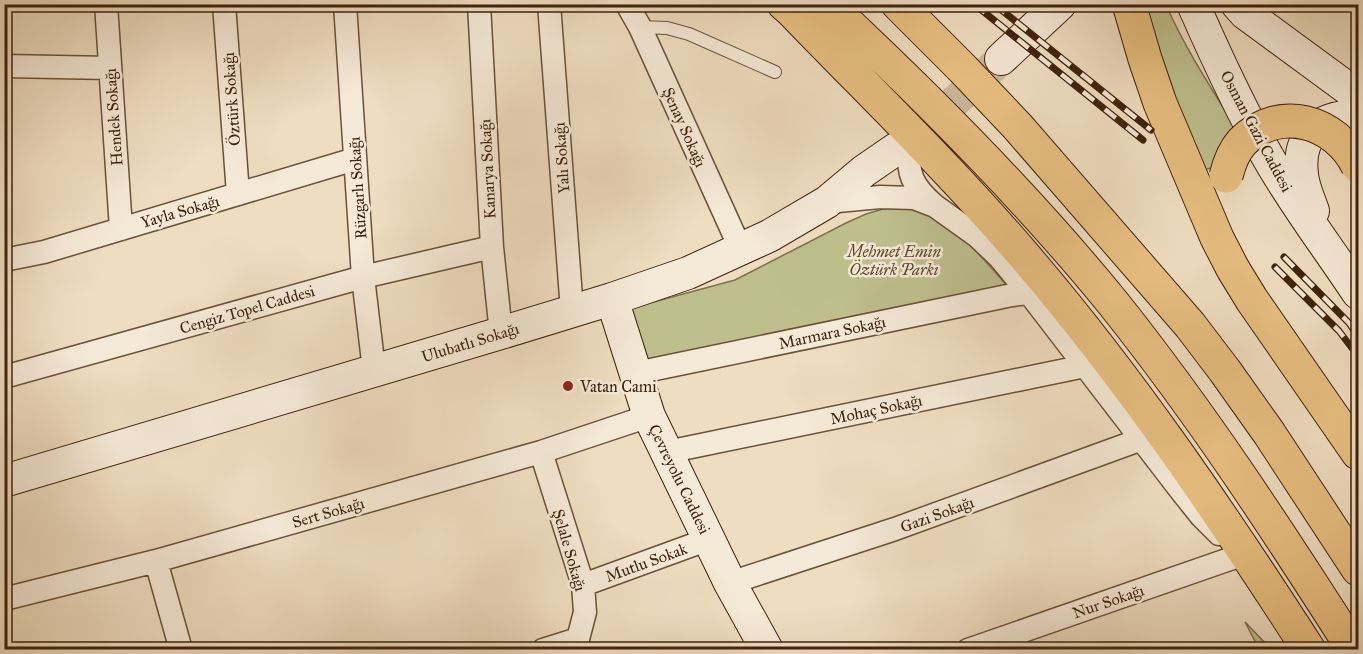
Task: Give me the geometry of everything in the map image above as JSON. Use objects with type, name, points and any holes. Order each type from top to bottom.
[{"type":"highway","points":[[769,4],[875,97]]},
{"type":"highway","points":[[784,4],[964,189],[1061,300],[1179,456],[1247,553],[1309,650]]},
{"type":"highway","points":[[827,4],[920,92],[976,150],[1037,215],[1113,303],[1220,446],[1354,650]]},
{"type":"highway","points":[[898,4],[1018,127],[1190,325],[1269,433],[1359,569]]},
{"type":"highway","points":[[1131,14],[1160,103],[1217,238],[1233,269],[1252,300],[1359,453]]},
{"type":"highway","points":[[1252,300],[1227,212],[1225,192],[1226,176],[1231,159],[1242,143],[1259,130],[1275,123],[1293,121],[1310,124],[1338,138],[1347,147],[1359,166]]},
{"type":"main road","points":[[1001,59],[1060,4]]},
{"type":"main road","name":"Osman Gazi Caddesi","points":[[1193,4],[1264,152],[1331,251]]},
{"type":"main road","points":[[1237,7],[1359,96]]},
{"type":"main road","points":[[1359,117],[1345,116],[1329,120],[1311,132],[1301,162],[1305,190],[1331,251],[1359,292]]},
{"type":"main road","name":"Ulubatlı Sokağı","points":[[4,481],[501,333],[688,273],[769,236],[827,202],[864,171],[896,149],[908,144]]},
{"type":"main road","name":"Çevreyolu Caddesi","points":[[612,299],[649,416],[730,583],[767,650]]},
{"type":"street","name":"Hendek Sokağı","points":[[106,4],[120,229]]},
{"type":"street","name":"Öztürk Sokağı","points":[[224,4],[238,194]]},
{"type":"street","name":"Rüzgarlı Sokağı","points":[[345,4],[363,277],[374,370]]},
{"type":"street","name":"Kanarya Sokağı","points":[[479,4],[492,247],[501,333]]},
{"type":"street","name":"Yalı Sokağı","points":[[549,4],[572,311]]},
{"type":"street","name":"Şenay Sokağı","points":[[627,4],[640,27],[741,250]]},
{"type":"street","points":[[4,66],[110,68]]},
{"type":"street","points":[[908,144],[910,174],[916,188],[935,206],[977,236],[999,257],[1201,516],[1218,534],[1247,553]]},
{"type":"street","name":"Yayla Sokağı","points":[[4,260],[44,252],[355,159]]},
{"type":"street","points":[[827,202],[880,196],[914,198],[935,206]]},
{"type":"street","name":"Cengiz Topel Caddesi","points":[[4,377],[363,277],[492,247]]},
{"type":"street","name":"Marmara Sokağı","points":[[636,373],[1029,293]]},
{"type":"street","name":"Mohaç Sokağı","points":[[667,452],[1085,366]]},
{"type":"street","name":"Sert Sokağı","points":[[4,598],[156,561],[541,452],[649,416]]},
{"type":"street","name":"Gazi Sokağı","points":[[730,583],[896,529],[1142,439]]},
{"type":"street","name":"Şelale Sokağı","points":[[541,452],[583,585],[585,612],[578,644]]},
{"type":"street","name":"Mutlu Sokak","points":[[583,585],[709,539]]},
{"type":"street","name":"Nur Sokağı","points":[[968,650],[1247,553]]},
{"type":"street","points":[[156,561],[181,650]]},
{"type":"street","points":[[543,650],[578,644]]},
{"type":"lane","points":[[640,27],[667,28],[688,34],[775,72]]},
{"type":"green space","points":[[1139,5],[1166,5],[1190,52],[1236,128],[1212,168],[1206,169],[1199,165]]},
{"type":"green space","name":"Mehmet Emin Öztürk Parkı","points":[[890,207],[919,211],[948,226],[981,256],[1010,289],[642,364],[624,310],[735,280],[846,223]]},
{"type":"green space","points":[[1245,622],[1271,649],[1259,649]]},
{"type":"tunnel","points":[[908,144],[996,64]]},
{"type":"railway","points":[[974,4],[1143,140]]},
{"type":"railway","points":[[994,4],[1151,130]]},
{"type":"railway","points":[[1284,257],[1349,323],[1358,336]]},
{"type":"railway","points":[[1275,267],[1339,331],[1358,356]]},
{"type":"place","name":"Vatan Cami","points":[[568,386]]}]
